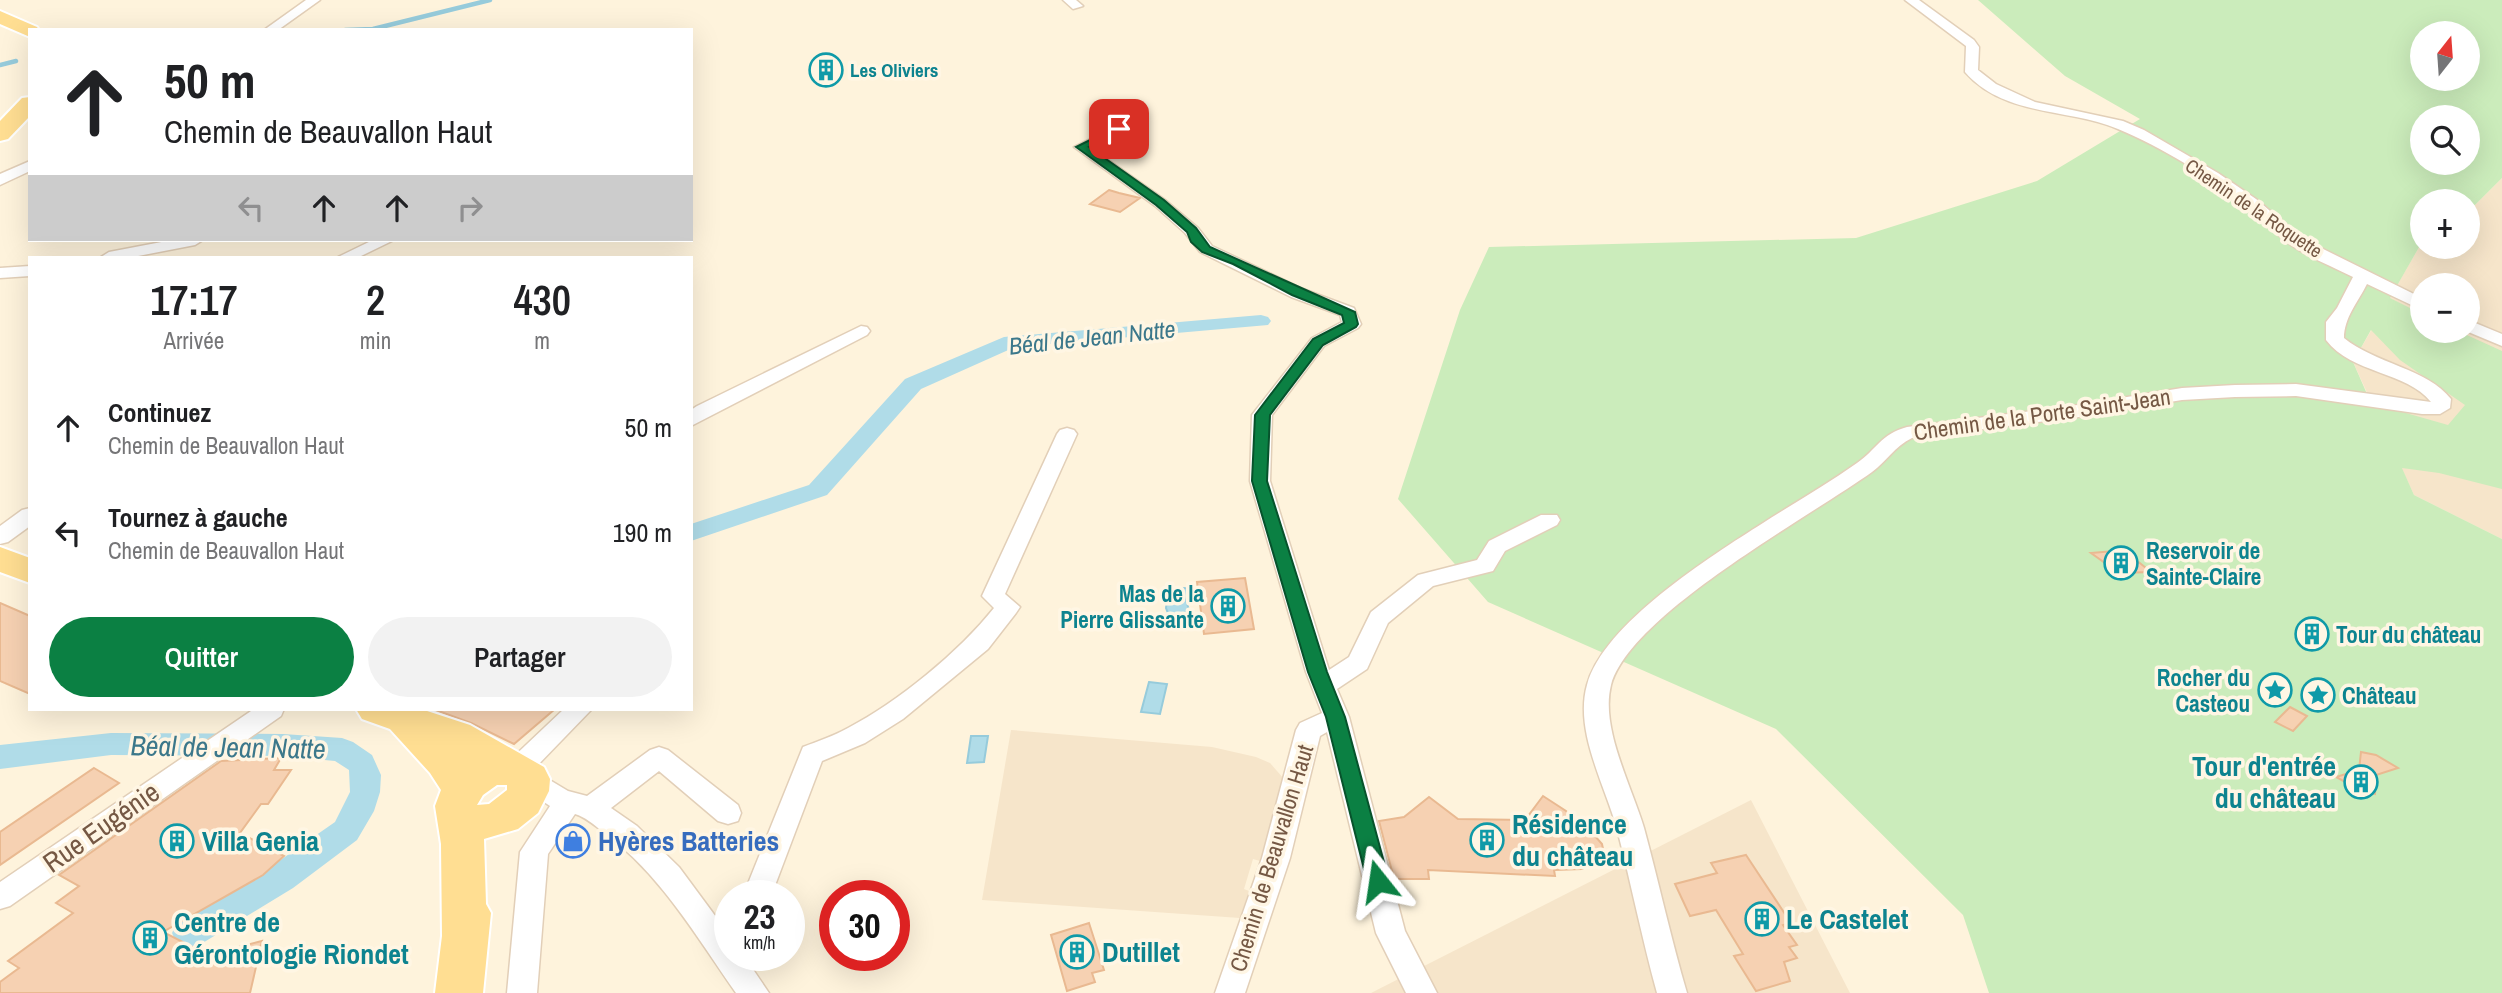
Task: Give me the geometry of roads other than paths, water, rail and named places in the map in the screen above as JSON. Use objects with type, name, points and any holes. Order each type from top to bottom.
[{"type":"main road","points":[[0,17],[28,30]]},
{"type":"main road","points":[[0,134],[28,105]]},
{"type":"main road","points":[[0,559],[28,570]]},
{"type":"main road","points":[[390,714],[456,736],[537,793]]},
{"type":"main road","points":[[390,714],[445,762],[469,821],[491,821],[537,793]]},
{"type":"main road","points":[[464,933],[479,857],[493,830],[537,793]]},
{"type":"main road","points":[[459,993],[464,933],[460,801]]},
{"type":"street","points":[[273,28],[314,0]]},
{"type":"street","name":"Chemin de la Roquette","points":[[1911,0],[1970,43],[1973,47],[1970,67],[1972,72],[1991,87],[2031,105],[2118,124],[2138,132],[2232,189],[2297,242],[2410,299]]},
{"type":"street","points":[[1119,129],[1082,147],[1160,203],[1192,231],[1206,249],[1297,293],[1348,312],[1352,324],[1318,342],[1262,415],[1259,481],[1323,686],[1336,717],[1391,933],[1422,993]]},
{"type":"street","points":[[0,180],[28,166]]},
{"type":"street","points":[[113,256],[185,242]]},
{"type":"street","points":[[348,256],[381,242]]},
{"type":"street","points":[[0,273],[28,271]]},
{"type":"street","name":"Chemin de la Porte Saint-Jean","points":[[1672,993],[1598,722],[1599,684],[1614,653],[1641,624],[1675,594],[1867,466],[1889,442],[1907,433],[2208,392],[2295,390],[2352,400],[2440,408],[2441,399],[2428,387],[2347,352],[2335,340],[2335,322],[2345,310],[2362,275]]},
{"type":"street","points":[[696,411],[861,331]]},
{"type":"street","points":[[2480,331],[2502,341]]},
{"type":"street","points":[[763,880],[812,754],[856,736],[894,712],[981,643],[1008,607],[993,596],[1067,434]]},
{"type":"street","points":[[0,537],[28,516]]},
{"type":"street","points":[[1323,686],[1358,663],[1379,618],[1426,580],[1485,566],[1497,546],[1549,520]]},
{"type":"street","name":"Rue Eugénie","points":[[0,897],[269,711]]},
{"type":"street","points":[[522,993],[537,793],[579,711]]},
{"type":"street","name":"Chemin de Beauvallon Haut","points":[[1230,993],[1276,858],[1309,730],[1336,717]]},
{"type":"street","points":[[537,793],[659,757],[728,813]]},
{"type":"street","points":[[537,793],[627,834],[669,875],[714,934]]},
{"type":"street","points":[[740,971],[754,993]]},
{"type":"water","points":[[1184,588],[1189,589],[1186,600],[1189,610],[1181,616],[1170,618],[1166,608],[1168,592],[1177,592]]},
{"type":"water","points":[[1149,682],[1167,684],[1160,714],[1141,712]]},
{"type":"water","points":[[971,736],[988,736],[984,762],[967,763]]},
{"type":"waterway","points":[[377,28],[490,0]]},
{"type":"waterway","points":[[0,65],[16,61]]},
{"type":"waterway","name":"Béal de Jean Natte","points":[[693,532],[818,490],[913,384],[1011,341],[1261,321]]},
{"type":"waterway","name":"Béal de Jean Natte","points":[[0,757],[111,744],[283,745],[342,750],[361,763],[366,775],[365,792],[346,831],[281,878],[189,933]]},
{"type":"place","name":"Les Oliviers","points":[[826,70]]},
{"type":"place","name":"Reservoir de Sainte-Claire","points":[[2121,563]]},
{"type":"place","name":"Mas de la Pierre Glissante","points":[[1228,606]]},
{"type":"place","name":"Tour du château","points":[[2312,634]]},
{"type":"place","name":"Rocher du Casteou","points":[[2275,690]]},
{"type":"place","name":"Château","points":[[2318,695]]},
{"type":"place","name":"Tour d'entrée du château","points":[[2361,782]]},
{"type":"place","name":"Résidence du château","points":[[1487,840]]},
{"type":"place","name":"Villa Genia","points":[[177,841]]},
{"type":"place","name":"Hyères Batteries","points":[[573,841]]},
{"type":"place","name":"Le Castelet","points":[[1762,919]]},
{"type":"place","name":"Centre de Gérontologie Riondet","points":[[150,938]]},
{"type":"place","name":"Dutillet","points":[[1077,952]]}]
